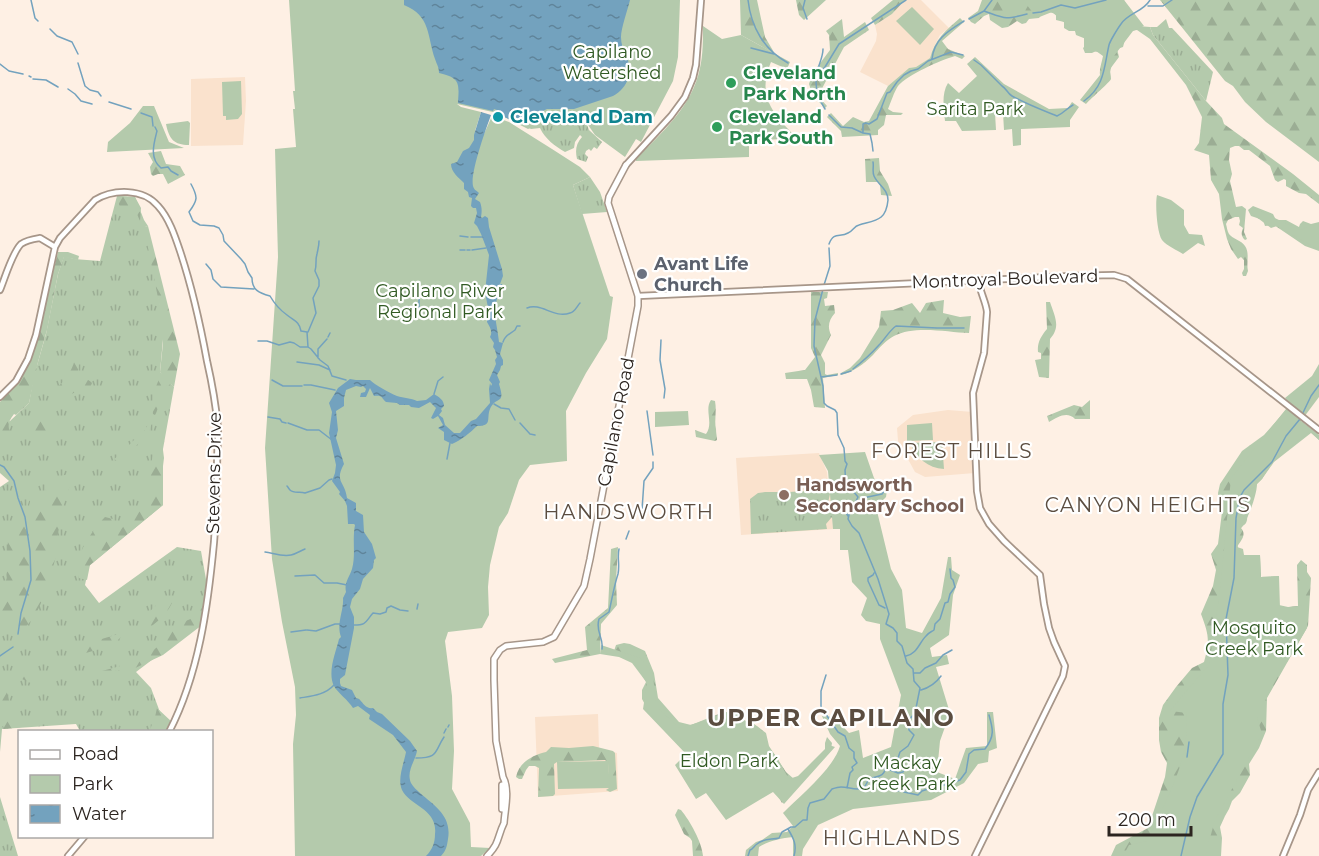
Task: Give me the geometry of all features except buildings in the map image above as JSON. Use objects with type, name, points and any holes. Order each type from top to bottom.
[{"type":"main road","name":"Capilano Road","points":[[502,825],[504,823],[504,802],[496,741],[494,659],[506,646],[543,642],[554,637],[584,586],[638,306],[638,296],[608,203],[626,165]]},
{"type":"main road","name":"Capilano Road","points":[[487,856],[499,838],[502,825],[505,780],[502,777]]},
{"type":"street","points":[[626,165],[671,116],[685,97],[696,65],[701,0]]},
{"type":"street","name":"Stevens Drive","points":[[55,247],[60,238],[95,200],[112,193],[135,193],[157,204],[164,215],[176,238],[199,314],[217,416],[215,511],[207,605],[194,664],[170,730]]},
{"type":"street","points":[[0,290],[20,245],[28,240],[40,238],[55,247],[36,335],[28,359],[16,381],[0,398]]},
{"type":"street","name":"Montroyal Boulevard","points":[[638,296],[1092,275],[1120,276],[1127,279],[1319,430]]},
{"type":"street","points":[[975,856],[1065,668],[1049,628],[1040,575],[1004,541],[980,508],[977,491],[973,393],[984,353],[987,310],[979,280]]},
{"type":"street","points":[[1283,856],[1308,790],[1319,772]]},
{"type":"street","points":[[68,856],[84,838]]},
{"type":"shaded area","points":[[905,0],[921,0],[949,28],[940,35],[930,58],[916,67],[909,68],[888,86],[860,72],[876,41],[875,25],[892,14]]},
{"type":"shaded area","points":[[245,77],[243,145],[191,146],[191,79]]},
{"type":"shaded area","points":[[948,410],[973,412],[975,473],[925,477],[915,472],[898,441],[897,428],[913,415]]},
{"type":"shaded area","name":"Handsworth Secondary School","points":[[819,453],[827,472],[833,529],[741,535],[736,458]]},
{"type":"shaded area","points":[[598,714],[599,749],[617,753],[618,791],[538,797],[535,717]]},
{"type":"green space","name":"Capilano River Regional Park","points":[[289,0],[680,0],[678,57],[673,81],[641,142],[636,139],[625,157],[595,135],[584,119],[552,119],[528,129],[497,113],[457,104],[481,112],[475,131],[484,134],[492,116],[509,122],[580,167],[590,177],[573,185],[610,296],[613,297],[607,339],[566,411],[567,461],[530,465],[519,480],[508,513],[499,527],[490,565],[489,615],[482,628],[448,632],[445,641],[452,696],[454,751],[452,789],[470,823],[471,847],[490,848],[481,856],[295,856],[293,744],[296,715],[295,687],[272,559],[265,448],[278,257],[275,149],[296,147]]},
{"type":"green space","points":[[740,0],[757,0],[765,37],[775,54],[741,35]]},
{"type":"green space","points":[[796,0],[826,0],[804,20],[799,15]]},
{"type":"green space","points":[[893,0],[905,0],[892,14],[875,25],[871,18]]},
{"type":"green space","points":[[982,0],[1124,0],[1138,26],[1150,27],[1153,35],[1222,118],[1224,124],[1319,195],[1319,204],[1306,194],[1286,186],[1286,180],[1278,182],[1275,180],[1270,166],[1249,150],[1244,150],[1239,146],[1230,148],[1229,160],[1232,174],[1230,181],[1236,207],[1242,206],[1246,209],[1244,232],[1247,239],[1245,240],[1242,236],[1243,228],[1239,225],[1239,217],[1228,220],[1226,224],[1229,234],[1245,246],[1248,255],[1248,271],[1246,276],[1243,276],[1244,260],[1241,257],[1238,259],[1227,239],[1219,194],[1211,180],[1209,155],[1194,150],[1199,143],[1202,117],[1186,85],[1150,39],[1137,30],[1131,31],[1126,36],[1123,47],[1117,49],[1119,57],[1110,69],[1111,79],[1086,104],[1080,100],[1100,75],[1103,56],[1096,51],[1085,53],[1083,48],[1086,45],[1086,39],[1076,35],[1075,31],[1064,28],[1064,22],[1056,20],[1056,14],[1049,12],[1042,14],[1039,18],[1029,19],[1026,23],[1022,24],[1017,21],[1002,28],[990,20],[989,14],[975,24],[968,18],[978,11]]},
{"type":"green space","points":[[1023,0],[1124,0],[1144,26],[1133,31],[1114,56],[1110,72],[1103,68],[1106,53],[1084,50],[1084,36],[1052,12],[1037,18]]},
{"type":"green space","points":[[1160,0],[1319,0],[1319,162],[1266,122],[1245,102],[1233,86],[1225,81]]},
{"type":"green space","points":[[912,7],[934,29],[920,45],[896,21]]},
{"type":"green space","points":[[960,18],[964,22],[942,41],[948,49],[965,56],[962,59],[955,56],[941,61],[902,82],[888,109],[903,113],[886,115],[884,125],[878,130],[878,135],[842,137],[841,131],[827,117],[831,113],[843,126],[853,117],[864,122],[869,121],[888,86],[909,68],[916,67],[930,58],[938,40]]},
{"type":"green space","points":[[842,19],[844,37],[865,22],[869,30],[844,47],[818,96],[827,106],[825,108],[813,96],[809,84],[812,74],[830,50],[829,35],[826,31]]},
{"type":"green space","points":[[1166,19],[1169,28],[1172,28],[1213,72],[1206,101],[1153,35],[1150,27],[1157,27]]},
{"type":"green space","points":[[703,26],[722,39],[741,35],[790,62],[787,69],[771,62],[766,85],[767,95],[775,113],[797,138],[749,141],[749,157],[636,161],[675,118],[690,95],[701,63]]},
{"type":"green space","name":"Sarita Park","points":[[975,57],[1004,84],[1049,109],[1068,108],[1072,102],[1079,107],[1070,120],[1070,127],[1021,129],[1021,145],[1013,146],[1012,129],[1004,130],[1003,113],[995,113],[996,130],[962,131],[956,121],[945,121],[944,92],[946,87],[948,83],[959,93],[977,76],[967,64]]},
{"type":"green space","points":[[241,81],[242,114],[238,119],[226,120],[226,116],[223,116],[222,82]]},
{"type":"green space","points":[[143,106],[154,106],[169,142],[184,148],[107,152],[108,142],[130,123]]},
{"type":"green space","points":[[588,116],[585,120],[589,130],[602,142],[597,149],[594,147],[591,151],[589,149],[586,151],[585,154],[588,157],[586,162],[577,159],[576,147],[582,137],[580,135],[574,148],[565,152],[551,142],[540,128],[531,129],[525,126],[531,119]]},
{"type":"green space","points":[[188,121],[190,123],[189,145],[180,144],[171,137],[166,124]]},
{"type":"green space","points":[[161,151],[166,164],[180,166],[185,175],[168,184],[163,174],[153,176],[151,174],[150,167],[153,162],[148,153]]},
{"type":"green space","points":[[879,158],[880,171],[892,196],[881,195],[878,182],[866,182],[865,159]]},
{"type":"green space","points":[[590,177],[600,192],[607,212],[582,214],[573,185]]},
{"type":"green space","points":[[1157,195],[1171,200],[1184,210],[1184,225],[1189,234],[1202,235],[1205,246],[1198,243],[1183,254],[1162,240],[1157,218]]},
{"type":"green space","points":[[117,196],[135,197],[148,226],[145,227],[164,328],[160,372],[174,387],[163,449],[163,505],[89,566],[85,585],[99,603],[177,547],[201,551],[207,585],[198,625],[136,672],[151,688],[167,730],[79,730],[76,724],[2,729],[0,752],[0,487],[9,481],[0,473],[0,424],[10,421],[29,403],[64,256],[100,261]]},
{"type":"green space","points":[[118,196],[135,197],[141,208],[140,221],[134,207],[120,207]]},
{"type":"green space","points":[[1253,206],[1273,214],[1276,220],[1286,220],[1299,227],[1303,221],[1311,224],[1319,222],[1319,251],[1305,246],[1274,225],[1265,226],[1263,220],[1251,216],[1248,210]]},
{"type":"green space","points":[[1254,208],[1300,230],[1319,225],[1319,250],[1277,226],[1271,228],[1251,213]]},
{"type":"green space","points":[[148,226],[180,354],[174,387],[171,384],[162,388],[155,415],[153,414],[153,399],[157,383],[162,375],[160,372],[163,343],[159,303],[144,227]]},
{"type":"green space","points":[[58,252],[68,252],[79,256],[78,260],[64,257],[58,274],[29,403],[16,415],[14,414],[10,421],[9,429],[15,438],[0,438],[0,402],[23,375],[44,308]]},
{"type":"green space","points":[[811,292],[828,292],[827,298],[824,299],[825,306],[834,305],[835,313],[829,323],[831,335],[821,355],[825,363],[825,374],[838,373],[838,375],[823,378],[825,408],[814,407],[807,379],[786,379],[785,373],[805,370],[815,357],[811,348]]},
{"type":"green space","points":[[944,300],[943,313],[960,317],[971,316],[969,333],[931,330],[902,333],[888,340],[858,367],[841,375],[860,358],[879,327],[881,311],[893,310],[912,303],[920,313],[926,303]]},
{"type":"green space","points":[[1046,302],[1050,302],[1056,322],[1050,339],[1049,378],[1039,377],[1035,360],[1041,359],[1038,346],[1047,329]]},
{"type":"green space","points":[[77,350],[80,353],[78,371],[92,383],[89,390],[55,399],[57,389],[72,368]]},
{"type":"green space","name":"Mosquito Creek Park","points":[[1319,364],[1319,397],[1301,421],[1319,435],[1319,440],[1310,431],[1273,461],[1262,479],[1243,497],[1247,508],[1247,520],[1237,538],[1241,555],[1260,555],[1261,577],[1279,576],[1280,608],[1308,605],[1307,628],[1282,667],[1257,717],[1262,734],[1215,820],[1205,856],[1123,856],[1129,845],[1147,841],[1171,791],[1182,760],[1187,713],[1170,711],[1209,665],[1220,590],[1231,478],[1290,404],[1285,398],[1312,376]]},
{"type":"green space","points":[[711,400],[715,401],[716,405],[717,440],[715,441],[696,437],[695,430],[706,434],[709,425],[708,408]]},
{"type":"green space","points":[[1090,400],[1090,419],[1075,419],[1066,415],[1049,422],[1047,416],[1074,405],[1082,407]]},
{"type":"green space","name":"Mosquito Creek Park","points":[[1286,410],[1319,435],[1319,440],[1311,433],[1274,462],[1257,484],[1252,507],[1241,528],[1243,538],[1237,547],[1243,549],[1244,555],[1260,555],[1261,577],[1279,576],[1279,605],[1298,606],[1297,565],[1301,560],[1307,565],[1307,572],[1311,578],[1308,626],[1267,698],[1266,731],[1249,764],[1250,775],[1240,793],[1232,801],[1220,827],[1221,856],[1111,856],[1116,845],[1148,828],[1165,777],[1167,763],[1161,752],[1159,740],[1159,718],[1163,705],[1192,668],[1204,662],[1208,638],[1201,614],[1213,586],[1216,570],[1211,554],[1218,544],[1222,512],[1218,493],[1220,484],[1242,451],[1264,435]]},
{"type":"green space","points":[[688,411],[689,425],[655,427],[655,412]]},
{"type":"green space","points":[[44,415],[58,426],[48,436],[35,441],[32,426]]},
{"type":"green space","points":[[149,421],[152,423],[147,436],[123,461],[119,462],[114,459],[143,432]]},
{"type":"green space","points":[[932,423],[933,440],[907,441],[907,425]]},
{"type":"green space","points":[[942,442],[944,469],[933,467],[923,461],[910,443]]},
{"type":"green space","points":[[163,450],[161,482],[163,505],[90,565],[87,580],[79,578],[78,562],[89,537],[105,517],[113,519],[115,534],[123,527],[146,496],[146,480],[153,456]]},
{"type":"green space","name":"Mackay Creek Park","points":[[865,452],[879,486],[893,478],[895,481],[887,490],[886,497],[876,507],[891,569],[902,590],[906,628],[922,633],[941,598],[948,557],[951,557],[952,570],[960,575],[953,595],[949,635],[930,648],[932,657],[947,655],[949,664],[936,667],[950,713],[940,741],[937,772],[955,779],[966,748],[987,746],[987,712],[993,712],[997,748],[989,751],[988,762],[978,764],[964,783],[931,800],[853,809],[818,825],[803,849],[802,856],[793,856],[793,837],[775,840],[759,847],[758,856],[745,856],[746,850],[756,842],[772,833],[787,832],[793,826],[783,813],[816,781],[837,754],[840,746],[830,734],[822,716],[834,717],[849,733],[859,730],[863,758],[891,747],[901,695],[880,639],[880,624],[866,621],[861,615],[867,598],[852,582],[848,550],[840,550],[840,529],[833,529],[828,471],[819,455]]},
{"type":"green space","points":[[75,472],[65,499],[57,538],[56,556],[47,590],[35,616],[23,630],[0,621],[0,595],[7,578],[8,541],[15,531],[20,513],[28,511],[31,497],[47,495],[43,476],[55,478]]},
{"type":"green space","points":[[827,490],[830,494],[827,507],[832,511],[832,517],[826,524],[827,529],[751,534],[750,499],[758,493]]},
{"type":"green space","points":[[618,547],[617,605],[601,624],[600,654],[555,663],[552,659],[587,650],[585,627],[608,608],[611,549]]},
{"type":"green space","points":[[164,598],[169,599],[172,603],[169,608],[160,619],[143,632],[140,628],[150,620],[149,612]]},
{"type":"green space","points":[[204,598],[202,625],[163,655],[133,669],[94,676],[91,674],[135,662],[146,656],[161,644],[178,624],[193,618]]},
{"type":"green space","points":[[122,633],[123,635],[107,646],[75,656],[73,653],[88,643]]},
{"type":"green space","points":[[624,643],[645,651],[654,673],[658,698],[679,722],[691,725],[727,712],[757,726],[766,733],[769,746],[786,772],[794,779],[804,776],[825,751],[827,737],[832,743],[831,749],[782,803],[774,789],[697,748],[649,712],[642,699],[642,690],[646,682],[636,665],[614,651],[616,645]]},
{"type":"green space","name":"Eldon Park","points":[[601,645],[640,658],[653,674],[656,706],[679,728],[740,711],[740,723],[753,723],[764,733],[764,742],[776,756],[789,779],[798,776],[829,745],[835,747],[784,804],[773,792],[726,820],[706,793],[696,799],[675,765],[686,754],[643,709],[647,683],[632,663],[619,657],[600,654]]},
{"type":"green space","points":[[14,657],[26,661],[33,659],[29,675],[37,686],[22,679],[12,663]]},
{"type":"green space","points":[[0,688],[6,689],[14,720],[22,727],[4,729],[0,717]]},
{"type":"green space","points":[[157,708],[172,722],[168,730],[150,730]]},
{"type":"green space","points":[[593,746],[615,753],[617,789],[610,792],[606,790],[609,788],[608,763],[605,760],[554,764],[555,794],[553,796],[538,797],[539,768],[529,766],[522,779],[516,777],[523,763],[546,752],[551,747]]},
{"type":"green space","points":[[608,761],[610,788],[558,789],[557,762]]},
{"type":"green space","points":[[0,797],[18,856],[0,856]]},
{"type":"green space","points":[[678,809],[681,810],[695,832],[703,856],[693,856],[692,841],[684,834],[675,815]]},
{"type":"water","points":[[404,0],[630,0],[621,37],[629,67],[627,81],[613,96],[574,109],[547,109],[515,122],[496,113],[497,110],[494,109],[493,111],[458,103],[457,83],[451,77],[439,73],[424,21],[404,5]]},
{"type":"water","points":[[481,112],[491,115],[476,162],[473,186],[479,193],[475,199],[481,204],[481,217],[488,218],[503,276],[495,309],[499,342],[503,343],[500,354],[503,365],[497,375],[501,398],[492,405],[485,425],[477,426],[452,444],[444,440],[444,432],[438,428],[443,425],[438,416],[431,418],[436,408],[430,402],[419,408],[386,402],[380,396],[374,396],[370,388],[366,397],[360,397],[366,389],[363,386],[356,386],[346,390],[344,406],[336,411],[338,430],[336,438],[344,464],[340,478],[347,498],[356,503],[356,511],[363,515],[364,532],[372,544],[376,558],[373,568],[363,579],[360,589],[352,599],[350,607],[354,617],[354,628],[345,675],[340,679],[340,683],[341,686],[352,690],[356,698],[367,707],[382,714],[417,751],[410,771],[411,783],[441,812],[449,831],[447,846],[443,854],[426,856],[434,843],[435,826],[428,813],[402,790],[401,776],[406,752],[393,735],[369,719],[370,715],[358,706],[353,708],[336,689],[332,680],[333,662],[341,637],[339,627],[343,598],[353,564],[355,525],[348,524],[347,506],[332,481],[336,465],[329,433],[332,412],[329,403],[338,388],[350,379],[370,380],[397,396],[417,401],[426,400],[434,394],[443,402],[444,406],[439,415],[443,418],[445,425],[454,433],[460,433],[490,403],[489,389],[490,383],[491,386],[492,384],[489,380],[497,357],[487,322],[488,308],[485,292],[489,255],[474,223],[477,213],[476,208],[471,206],[472,198],[469,197],[468,192],[464,189],[464,183],[451,167],[451,164],[457,162],[463,151],[469,148],[474,140]]},
{"type":"waterway","points":[[31,0],[35,18],[38,21]]},
{"type":"waterway","points":[[748,0],[752,19],[760,37],[772,51],[788,63]]},
{"type":"waterway","points":[[805,0],[803,8],[807,19]]},
{"type":"waterway","points":[[816,76],[825,67],[839,44],[906,0]]},
{"type":"waterway","points":[[969,19],[984,11],[992,0]]},
{"type":"waterway","points":[[1033,13],[1061,5],[1075,8],[1106,0]]},
{"type":"waterway","points":[[1084,101],[1100,82],[1109,45],[1118,28],[1124,20],[1144,7],[1150,0]]},
{"type":"waterway","points":[[1148,6],[1163,6],[1172,0]]},
{"type":"waterway","points":[[984,11],[1005,18],[1027,14]]},
{"type":"waterway","points":[[932,59],[939,41],[947,32],[964,21]]},
{"type":"waterway","points":[[50,29],[57,36],[72,42],[78,54]]},
{"type":"waterway","points":[[751,48],[774,54]]},
{"type":"waterway","points":[[823,49],[816,87],[825,109]]},
{"type":"waterway","points":[[873,151],[870,134],[863,133],[863,124],[869,124],[877,119],[887,93],[897,82],[904,75],[918,69],[928,61],[951,52],[963,55]]},
{"type":"waterway","points":[[974,60],[1010,95],[1028,104],[1057,116],[1073,105]]},
{"type":"waterway","points":[[78,63],[85,86],[98,92],[101,96]]},
{"type":"waterway","points":[[0,64],[9,71],[23,74]]},
{"type":"waterway","points":[[809,76],[815,79]]},
{"type":"waterway","points":[[33,79],[46,80],[58,87]]},
{"type":"waterway","points":[[68,89],[81,101],[92,104]]},
{"type":"waterway","points":[[109,102],[131,109]]},
{"type":"waterway","points":[[141,113],[152,117],[153,126]]},
{"type":"waterway","points":[[829,115],[841,127],[852,128],[863,133]]},
{"type":"waterway","points":[[155,127],[157,131],[153,150],[155,160],[161,168],[168,167],[178,175]]},
{"type":"waterway","points":[[829,244],[835,236],[850,232],[857,226],[879,218],[885,212],[888,196],[874,176],[873,162]]},
{"type":"waterway","points":[[191,184],[196,198],[189,212],[193,221],[200,225],[219,228],[224,241],[245,264],[255,288],[270,296],[280,309],[298,323],[301,331],[307,332],[308,347],[328,366],[332,376],[346,380]]},
{"type":"waterway","points":[[460,236],[468,237]]},
{"type":"waterway","points":[[471,237],[482,237]]},
{"type":"waterway","points":[[308,332],[316,313],[313,298],[319,286],[315,271],[319,241]]},
{"type":"waterway","points":[[472,250],[486,248]]},
{"type":"waterway","points":[[824,285],[830,266],[829,248]]},
{"type":"waterway","points":[[460,250],[465,250]]},
{"type":"waterway","points":[[206,264],[211,270],[213,279],[221,287],[254,289]]},
{"type":"waterway","points":[[748,856],[750,850],[759,842],[779,838],[782,832],[807,820],[810,803],[824,799],[832,789],[864,788],[869,779],[882,775],[885,768],[898,773],[903,772],[904,769],[897,761],[900,752],[908,746],[914,735],[909,730],[908,721],[915,713],[920,688],[914,681],[913,669],[907,663],[902,646],[897,641],[897,633],[886,624],[889,614],[878,579],[859,533],[848,519],[858,497],[846,487],[847,464],[844,448],[838,435],[837,413],[824,403],[823,386],[814,346],[815,320],[823,289]]},
{"type":"waterway","points":[[410,293],[419,299],[419,308]]},
{"type":"waterway","points":[[527,308],[537,307],[564,314],[573,311],[580,303]]},
{"type":"waterway","points":[[503,342],[506,336],[520,326]]},
{"type":"waterway","points":[[853,369],[873,352],[896,326],[964,328]]},
{"type":"waterway","points":[[328,337],[330,333]]},
{"type":"waterway","points":[[318,358],[318,349],[327,339]]},
{"type":"waterway","points":[[661,340],[660,360],[665,389],[664,398]]},
{"type":"waterway","points":[[258,341],[279,345],[290,342],[300,347],[308,347]]},
{"type":"waterway","points":[[297,362],[319,365],[330,370]]},
{"type":"waterway","points":[[841,374],[851,371]]},
{"type":"waterway","points":[[821,377],[837,375]]},
{"type":"waterway","points":[[434,394],[438,381],[443,377]]},
{"type":"waterway","points":[[272,380],[283,386],[302,386]]},
{"type":"waterway","points":[[304,385],[335,390]]},
{"type":"waterway","points":[[1181,856],[1197,797],[1223,754],[1223,704],[1228,675],[1226,619],[1234,578],[1236,518],[1240,497],[1272,462],[1319,385]]},
{"type":"waterway","points":[[494,404],[509,409],[515,420]]},
{"type":"waterway","points":[[647,411],[653,455]]},
{"type":"waterway","points":[[268,417],[280,419],[286,423]]},
{"type":"waterway","points":[[288,423],[307,430],[319,430],[332,440]]},
{"type":"waterway","points":[[520,423],[530,434],[535,435]]},
{"type":"waterway","points":[[447,459],[450,443]]},
{"type":"waterway","points":[[640,514],[644,481],[653,468],[653,462]]},
{"type":"waterway","points":[[0,465],[14,481],[25,517],[30,551],[31,580],[21,613],[18,634]]},
{"type":"waterway","points":[[287,486],[293,492],[305,493],[320,488],[332,479]]},
{"type":"waterway","points":[[863,498],[882,494],[890,483]]},
{"type":"waterway","points":[[838,503],[837,505],[848,516]]},
{"type":"waterway","points":[[626,539],[629,531]]},
{"type":"waterway","points":[[265,552],[288,555],[305,549]]},
{"type":"waterway","points":[[602,649],[598,624],[599,619],[609,612],[619,571],[619,549]]},
{"type":"waterway","points":[[906,656],[915,651],[927,635],[934,630],[935,624],[940,619],[945,603],[948,602],[955,587],[950,569]]},
{"type":"waterway","points":[[874,573],[868,581],[879,605],[885,608]]},
{"type":"waterway","points":[[295,576],[315,575],[324,583],[347,585]]},
{"type":"waterway","points":[[417,609],[418,604]]},
{"type":"waterway","points":[[354,625],[364,624],[373,613],[386,612],[391,606],[408,611]]},
{"type":"waterway","points":[[307,630],[316,631],[341,624]]},
{"type":"waterway","points":[[291,632],[306,630]]},
{"type":"waterway","points":[[0,656],[13,647]]},
{"type":"waterway","points":[[914,673],[920,673],[952,650]]},
{"type":"waterway","points":[[826,675],[821,691],[821,707],[838,732],[845,736],[857,763],[852,767],[847,788]]},
{"type":"waterway","points":[[921,690],[932,685],[941,676]]},
{"type":"waterway","points":[[300,698],[322,693],[334,685]]},
{"type":"waterway","points":[[864,788],[872,788],[877,783],[885,782],[894,784],[897,791],[918,795],[922,791],[960,780],[966,772],[969,754],[974,750],[985,749],[992,736],[989,715]]},
{"type":"waterway","points":[[444,733],[446,729]]},
{"type":"waterway","points":[[416,758],[429,757],[435,753],[444,737]]},
{"type":"waterway","points":[[1187,757],[1189,742]]},
{"type":"waterway","points":[[788,829],[794,842],[794,856]]},
{"type":"place","name":"Cleveland Park North","points":[[731,83]]},
{"type":"place","name":"Cleveland Dam","points":[[498,117]]},
{"type":"place","name":"Cleveland Park South","points":[[717,127]]},
{"type":"place","name":"Avant Life Church","points":[[642,274]]},
{"type":"place","name":"Handsworth Secondary School","points":[[784,495]]},
{"type":"district","name":"FOREST HILLS","points":[[952,451]]},
{"type":"district","name":"CANYON HEIGHTS","points":[[1148,505]]},
{"type":"district","name":"HANDSWORTH","points":[[629,512]]},
{"type":"district","name":"UPPER CAPILANO","points":[[831,717]]},
{"type":"district","name":"HIGHLANDS","points":[[892,838]]},
{"type":"park label","name":"Capilano Watershed","points":[[612,62]]}]
